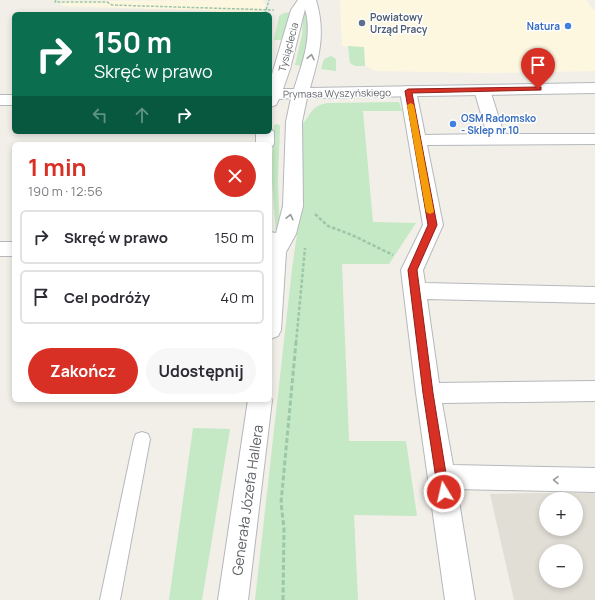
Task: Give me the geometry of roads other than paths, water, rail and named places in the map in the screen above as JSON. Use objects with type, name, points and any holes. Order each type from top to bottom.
[{"type":"street","name":"Tysiąclecia","points":[[272,94],[282,69],[298,10],[305,0]]},
{"type":"street","name":"Tysiąclecia","points":[[299,94],[309,65],[316,32],[314,11],[309,0]]},
{"type":"street","name":"Prymasa Wyszyńskiego","points":[[272,97],[299,94],[595,88]]},
{"type":"street","points":[[482,90],[497,140]]},
{"type":"street","points":[[408,91],[433,225],[412,270],[428,393],[460,600]]},
{"type":"street","points":[[272,271],[273,242],[286,234],[293,206],[294,122],[299,94]]},
{"type":"street","points":[[0,100],[12,100]]},
{"type":"street","points":[[417,140],[595,139]]},
{"type":"street","points":[[0,249],[12,249]]},
{"type":"street","points":[[415,291],[595,294]]},
{"type":"street","points":[[428,393],[595,391]]},
{"type":"street","name":"Generała Józefa Hallera","points":[[233,600],[260,402]]},
{"type":"street","points":[[441,477],[595,480]]},
{"type":"lane","points":[[110,600],[142,439]]},
{"type":"place","name":"Powiatowy Urząd Pracy","points":[[362,23]]},
{"type":"place","name":"Natura","points":[[568,26]]},
{"type":"place","name":"OSM Radomsko - Sklep nr 10","points":[[453,124]]}]
